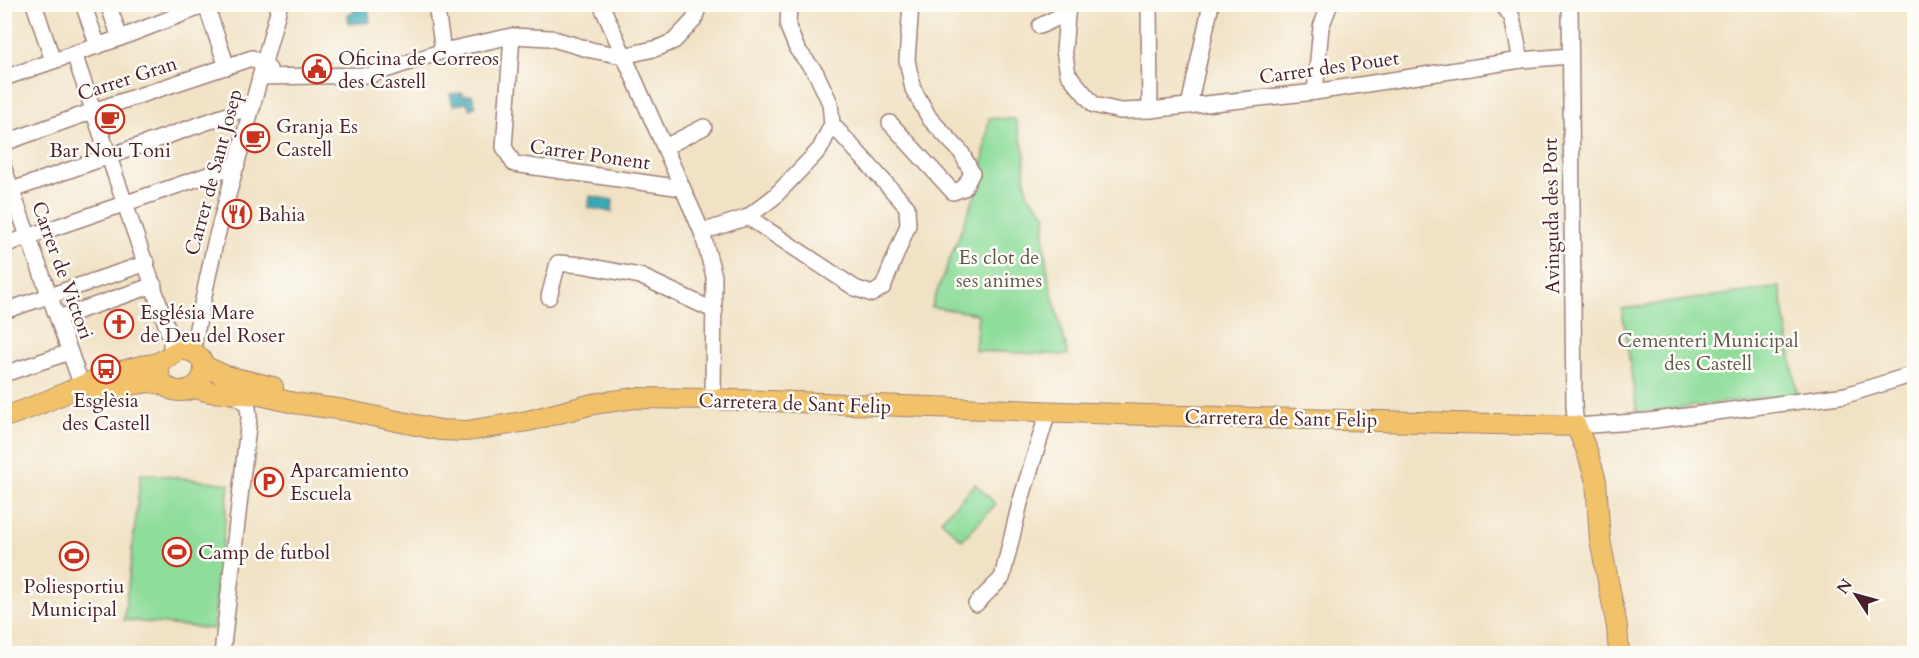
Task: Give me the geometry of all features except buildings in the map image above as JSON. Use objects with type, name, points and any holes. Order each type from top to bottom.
[{"type":"main road","points":[[12,415],[119,372],[184,350],[226,376],[265,384],[344,410]]},
{"type":"main road","points":[[162,384],[158,373],[165,358]]},
{"type":"main road","points":[[12,415],[114,387],[149,382],[182,391],[195,388],[203,376],[198,359]]},
{"type":"main road","name":"Carretera de Sant Felip","points":[[195,388],[210,392],[260,395],[440,430],[467,431],[528,421],[593,404],[635,398],[1576,426]]},
{"type":"main road","points":[[1576,426],[1596,481],[1600,540],[1617,627],[1619,654]]},
{"type":"street","points":[[34,4],[53,61]]},
{"type":"street","points":[[83,4],[98,46]]},
{"type":"street","points":[[108,4],[120,38]]},
{"type":"street","name":"Carrer de Sant Josep","points":[[198,359],[215,243],[280,4]]},
{"type":"street","points":[[436,4],[443,51]]},
{"type":"street","points":[[601,4],[702,232],[714,276],[712,399]]},
{"type":"street","points":[[623,56],[658,48],[674,41],[694,20],[699,4]]},
{"type":"street","points":[[702,232],[748,218],[774,197],[820,149],[832,124],[830,103],[816,73],[797,49],[788,27],[789,4]]},
{"type":"street","points":[[890,123],[952,192],[964,188],[972,173],[961,152],[930,119],[913,89],[907,60],[911,4]]},
{"type":"street","points":[[1149,4],[1150,110]]},
{"type":"street","points":[[1189,106],[1211,4]]},
{"type":"street","points":[[1315,92],[1321,27],[1330,4]]},
{"type":"street","points":[[1502,4],[1512,17],[1521,60]]},
{"type":"street","name":"Avinguda des Port","points":[[1570,4],[1576,426]]},
{"type":"street","points":[[4,78],[207,5],[227,67]]},
{"type":"street","points":[[1040,26],[1068,9]]},
{"type":"street","name":"Carrer des Pouet","points":[[1068,9],[1064,50],[1068,74],[1094,105],[1120,111],[1150,110],[1315,92],[1521,60],[1570,56]]},
{"type":"street","name":"Carrer Gran","points":[[4,143],[252,58],[288,78],[371,75],[443,51],[512,36],[550,38],[591,50],[623,56]]},
{"type":"street","name":"Carrer Ponent","points":[[512,36],[504,147],[514,164],[682,188]]},
{"type":"street","points":[[74,54],[171,339],[165,358]]},
{"type":"street","points":[[263,65],[288,78]]},
{"type":"street","points":[[12,190],[253,106]]},
{"type":"street","points":[[748,218],[855,288],[872,294],[883,287],[908,225],[906,207],[832,124]]},
{"type":"street","points":[[664,147],[705,127]]},
{"type":"street","points":[[4,245],[237,165]]},
{"type":"street","name":"Carrer de Victori","points":[[4,169],[82,386]]},
{"type":"street","points":[[4,311],[147,263]]},
{"type":"street","points":[[549,297],[558,263],[582,265],[640,276],[715,311]]},
{"type":"street","points":[[58,318],[154,285]]},
{"type":"street","points":[[4,374],[70,352]]},
{"type":"street","points":[[1576,426],[1648,421],[1846,395],[1914,374]]},
{"type":"street","points":[[222,654],[249,418],[249,408],[244,400],[229,393]]},
{"type":"street","points":[[976,604],[1002,578],[1020,502],[1048,412]]},
{"type":"green space","name":"Es clot de ses animes","points":[[989,118],[1015,119],[1025,154],[1024,171],[1027,193],[1046,215],[1044,231],[1047,267],[1068,355],[975,351],[978,314],[931,307],[980,182]]},
{"type":"green space","name":"Cementeri Municipal des Castell","points":[[1780,287],[1797,394],[1637,413],[1622,309]]},
{"type":"green space","name":"Camp de futbol","points":[[141,473],[229,484],[213,629],[124,620]]},
{"type":"green space","points":[[975,484],[996,504],[962,540],[941,520]]},
{"type":"water","points":[[354,5],[368,5],[370,22],[349,24],[348,14],[354,13]]},
{"type":"water","points":[[463,93],[463,96],[472,95],[476,106],[470,109],[467,103],[453,105],[450,94]]},
{"type":"water","points":[[590,196],[613,200],[612,212],[588,208]]},
{"type":"place","name":"Oficina de Correos des Castell","points":[[317,69]]},
{"type":"place","name":"Bar Nou Toni","points":[[110,119]]},
{"type":"place","name":"Granja Es Castell","points":[[255,138]]},
{"type":"place","name":"Bahia","points":[[237,214]]},
{"type":"place","name":"Església Mare de Deu del Roser","points":[[119,324]]},
{"type":"place","name":"Esglèsia des Castell","points":[[106,369]]},
{"type":"place","name":"Aparcamiento Escuela","points":[[269,482]]},
{"type":"place","name":"Camp de futbol","points":[[177,552]]},
{"type":"place","name":"Poliesportiu Municipal","points":[[74,556]]}]
